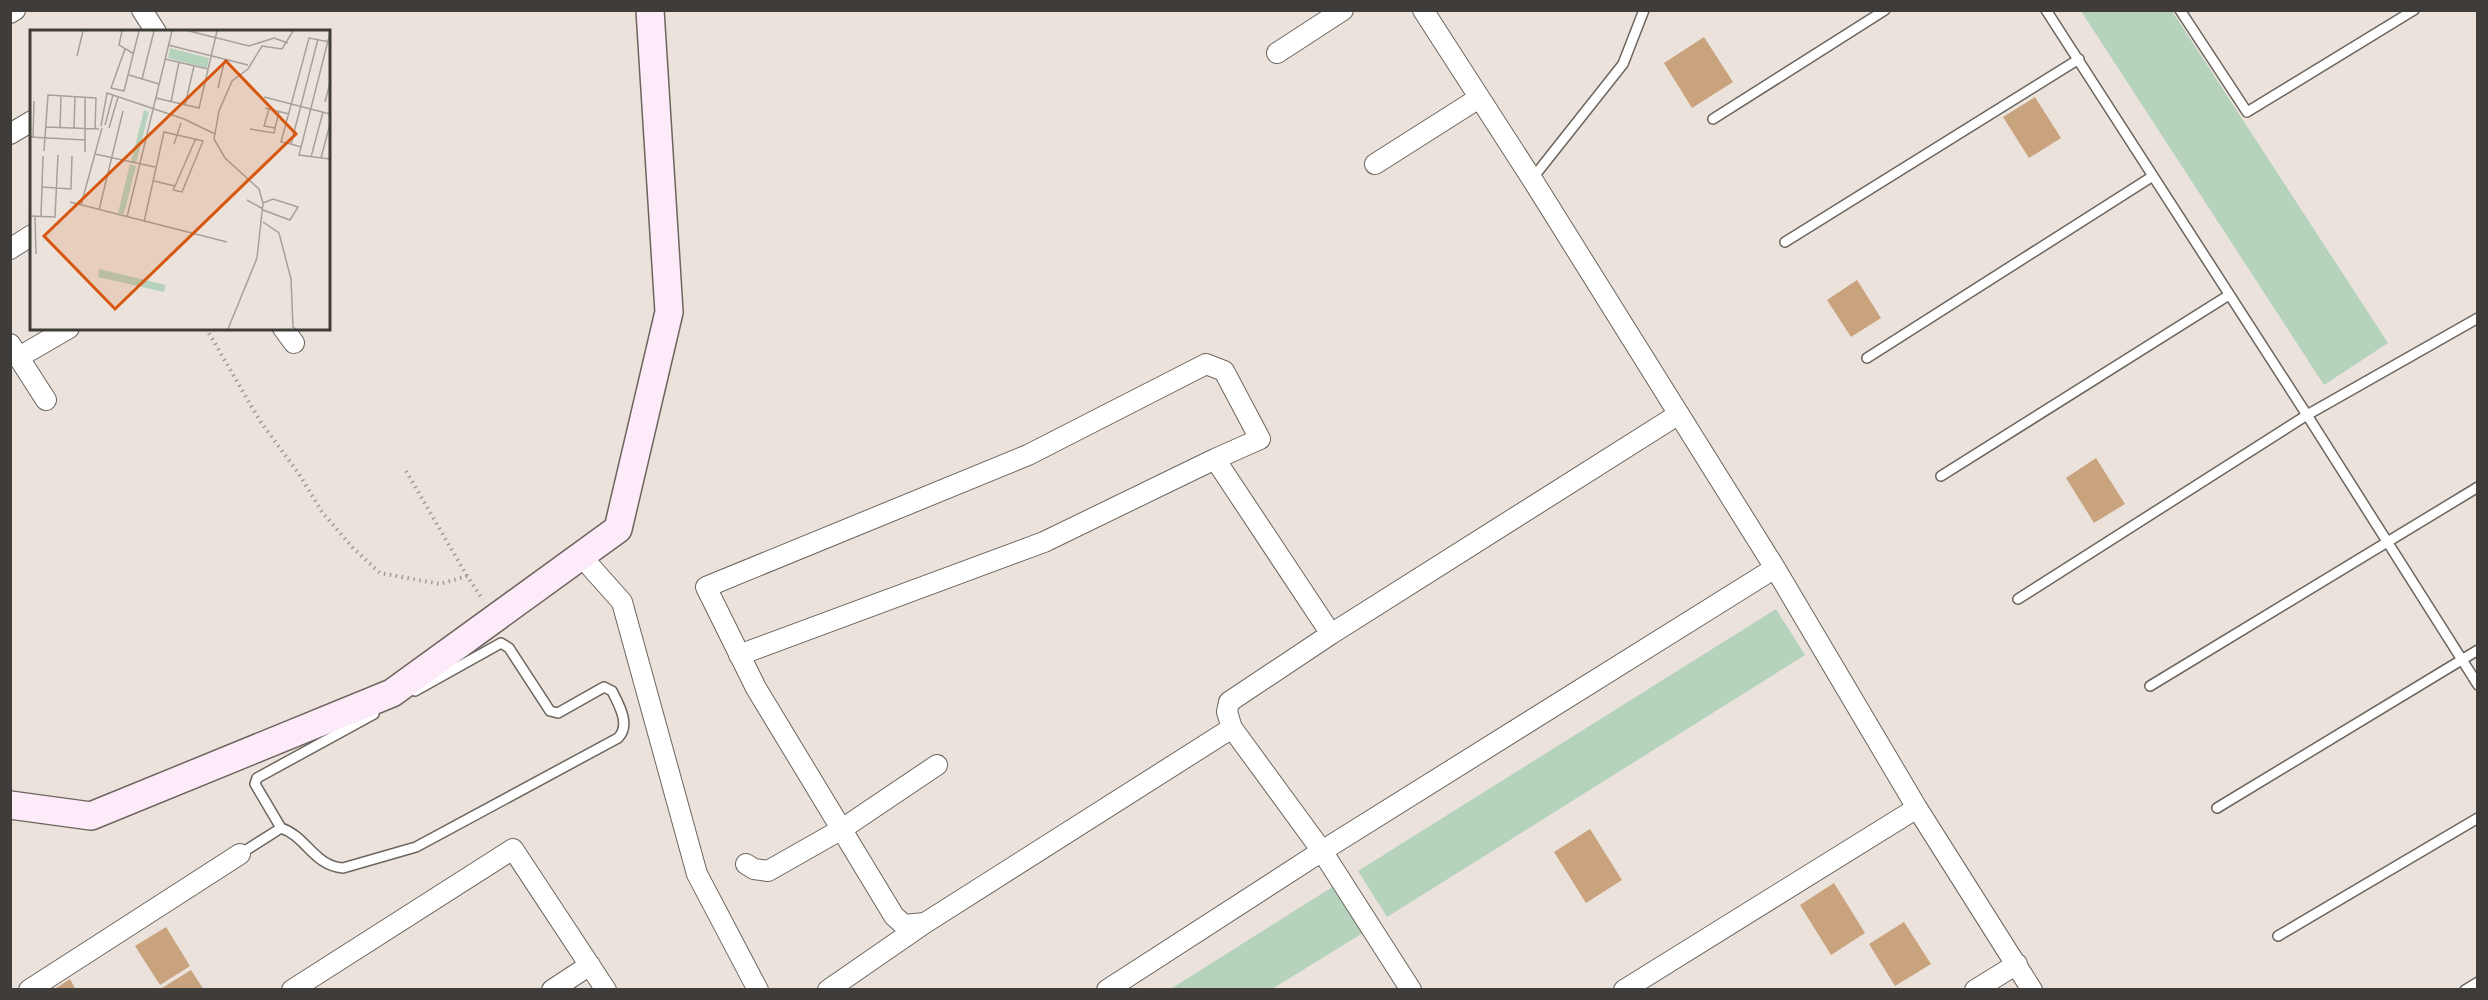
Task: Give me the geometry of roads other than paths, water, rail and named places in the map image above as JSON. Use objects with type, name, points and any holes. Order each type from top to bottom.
[{"type":"street","points":[[10,13],[15,10]]},
{"type":"street","points":[[142,10],[155,30]]},
{"type":"street","points":[[10,805],[91,816],[392,693],[618,530],[669,312],[650,10]]},
{"type":"street","points":[[1277,53],[1343,10]]},
{"type":"street","points":[[1423,10],[1532,179],[1775,568],[1917,808],[2032,990]]},
{"type":"street","points":[[1375,164],[1479,98]]},
{"type":"street","points":[[10,134],[30,122]]},
{"type":"street","points":[[10,249],[30,236]]},
{"type":"street","points":[[46,400],[15,351],[64,330]]},
{"type":"street","points":[[739,655],[1044,542],[1260,439],[1224,371],[1206,364],[1028,455],[706,586],[739,655],[756,688],[894,916],[904,925],[925,923]]},
{"type":"street","points":[[1411,990],[1322,851],[1233,728],[1227,712],[1229,702],[1679,414]]},
{"type":"street","points":[[1215,459],[1332,634]]},
{"type":"street","points":[[581,556],[622,602],[697,874],[758,990]]},
{"type":"street","points":[[1107,990],[1322,851],[1775,568]]},
{"type":"street","points":[[828,990],[925,923],[1233,728]]},
{"type":"street","points":[[746,864],[754,869],[768,871],[842,829],[937,765]]},
{"type":"street","points":[[1624,990],[1917,808]]},
{"type":"street","points":[[292,990],[513,849],[606,990]]},
{"type":"street","points":[[29,990],[240,854]]},
{"type":"street","points":[[552,990],[590,964]]},
{"type":"street","points":[[1975,990],[2016,964]]},
{"type":"lane","points":[[1532,179],[1623,64],[1644,10]]},
{"type":"lane","points":[[1713,119],[1885,10]]},
{"type":"lane","points":[[2046,10],[2478,685]]},
{"type":"lane","points":[[2180,10],[2247,112],[2414,10]]},
{"type":"lane","points":[[1785,242],[2079,59]]},
{"type":"lane","points":[[1867,358],[2152,176]]},
{"type":"lane","points":[[1941,476],[2229,295]]},
{"type":"lane","points":[[2018,599],[2307,415],[2478,318]]},
{"type":"lane","points":[[2150,686],[2478,487]]},
{"type":"lane","points":[[380,711],[257,778],[255,784],[281,828],[289,831],[321,862],[332,867],[343,868],[416,847],[624,733],[621,709],[612,691],[604,687],[558,713],[550,711],[509,648],[501,644],[410,694]]},
{"type":"lane","points":[[2217,808],[2478,650]]},
{"type":"lane","points":[[390,705],[400,699]]},
{"type":"lane","points":[[2278,936],[2478,818]]},
{"type":"lane","points":[[240,854],[281,828]]},
{"type":"lane","points":[[2465,990],[2478,982]]}]
